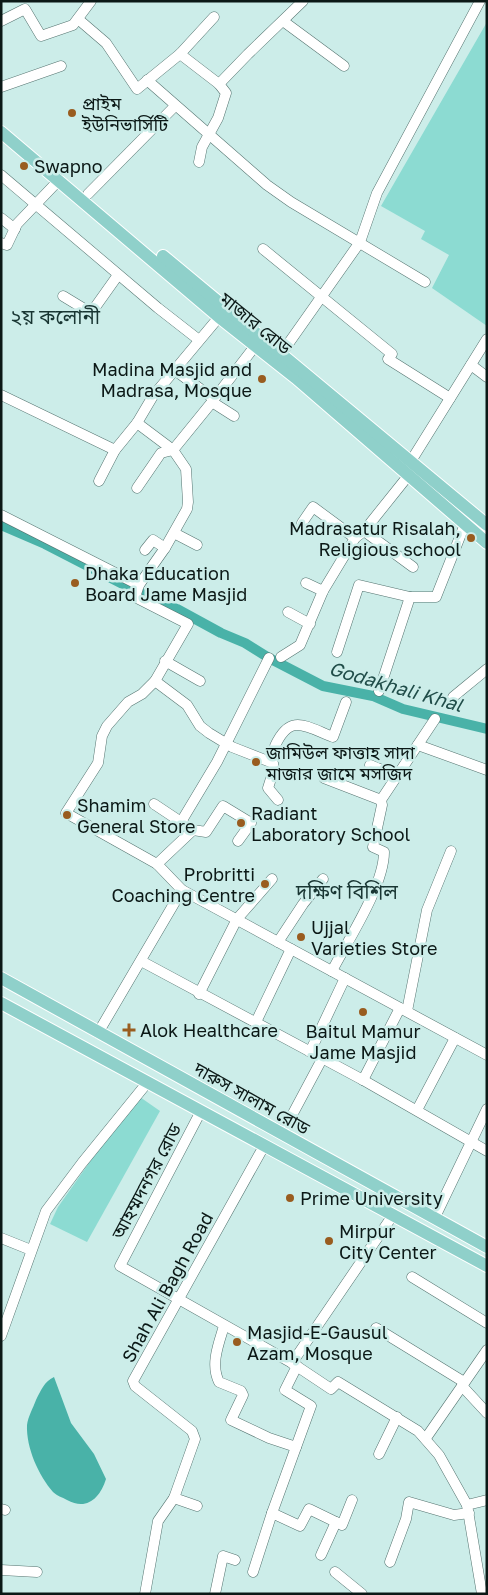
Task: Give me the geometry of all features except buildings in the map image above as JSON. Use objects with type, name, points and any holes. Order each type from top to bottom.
[{"type":"main road","name":"মাজার রোড","points":[[2,130],[88,194],[487,525]]},
{"type":"main road","name":"মাজার রোড","points":[[2,130],[219,317],[487,542]]},
{"type":"main road","points":[[406,474],[411,461]]},
{"type":"main road","name":"দারুস সালাম রোড","points":[[1,978],[487,1246]]},
{"type":"main road","name":"দারুস সালাম রোড","points":[[1,1003],[487,1266]]},
{"type":"main road","points":[[268,1148],[277,1131]]},
{"type":"street","points":[[219,84],[303,1]]},
{"type":"street","points":[[281,354],[360,242],[378,193],[480,1]]},
{"type":"street","points":[[1,21],[25,9],[41,36],[73,25],[90,2]]},
{"type":"street","points":[[78,19],[106,43],[137,89],[180,54],[214,17]]},
{"type":"street","points":[[283,21],[344,66]]},
{"type":"street","points":[[180,54],[219,84],[226,93],[218,118],[202,147],[199,162]]},
{"type":"street","points":[[1,87],[61,66]]},
{"type":"street","points":[[147,80],[175,106],[209,133],[220,146],[275,190],[425,282]]},
{"type":"street","points":[[88,194],[175,106]]},
{"type":"street","points":[[1,175],[118,275],[199,340]]},
{"type":"street","points":[[1,243],[7,245],[15,229],[59,180]]},
{"type":"street","points":[[1,218],[15,229]]},
{"type":"street","points":[[263,249],[392,354],[388,359],[450,398]]},
{"type":"street","points":[[63,296],[90,313],[118,275]]},
{"type":"street","points":[[99,482],[115,450],[137,423],[153,396],[176,371],[219,317]]},
{"type":"street","points":[[411,461],[487,339]]},
{"type":"street","points":[[138,488],[161,453],[173,450],[255,346]]},
{"type":"street","points":[[471,364],[487,377]]},
{"type":"street","points":[[176,371],[234,416]]},
{"type":"street","points":[[1,395],[115,450]]},
{"type":"street","points":[[137,423],[173,450],[186,469],[188,496],[187,509],[174,533],[137,590]]},
{"type":"street","points":[[281,656],[300,645],[323,591],[355,538],[364,531],[406,474]]},
{"type":"street","points":[[302,523],[313,507],[355,538]]},
{"type":"street","points":[[1,515],[137,590],[188,624],[155,680],[142,694],[128,702],[107,726],[102,736],[98,763],[66,813],[157,864],[182,890],[487,1055]]},
{"type":"street","points":[[337,652],[359,585],[410,597],[436,597],[465,524]]},
{"type":"street","points":[[364,531],[413,567]]},
{"type":"street","points":[[174,533],[197,545]]},
{"type":"street","points":[[145,550],[153,540],[164,548]]},
{"type":"street","points":[[306,583],[323,591]]},
{"type":"street","points":[[379,691],[410,597]]},
{"type":"street","points":[[288,612],[310,624]]},
{"type":"street","points":[[181,822],[226,744],[269,658]]},
{"type":"street","points":[[165,661],[200,681]]},
{"type":"street","points":[[453,697],[487,669]]},
{"type":"street","points":[[155,680],[187,705],[200,726],[226,744],[273,763],[274,769],[268,785],[278,800]]},
{"type":"street","points":[[275,746],[284,729],[291,725],[302,725],[332,737],[346,702]]},
{"type":"street","points":[[332,971],[378,882],[384,852],[373,848],[382,805],[381,800],[435,719]]},
{"type":"street","points":[[418,745],[487,770]]},
{"type":"street","points":[[370,765],[397,776]]},
{"type":"street","points":[[324,778],[381,800]]},
{"type":"street","points":[[154,804],[193,830],[206,832],[223,806],[251,823],[238,841]]},
{"type":"street","points":[[157,864],[193,830]]},
{"type":"street","points":[[363,1080],[403,1010],[427,910],[451,851]]},
{"type":"street","points":[[199,994],[237,919],[272,879]]},
{"type":"street","points":[[278,942],[302,904],[323,879]]},
{"type":"street","points":[[98,1033],[182,890]]},
{"type":"street","points":[[256,1022],[291,949]]},
{"type":"street","points":[[141,960],[199,994],[256,1022],[363,1080],[487,1151]]},
{"type":"street","points":[[310,1052],[345,978]]},
{"type":"street","points":[[416,1110],[455,1038]]},
{"type":"street","points":[[277,1131],[322,1059]]},
{"type":"street","points":[[1,1336],[46,1211],[147,1083]]},
{"type":"street","points":[[435,1217],[487,1109]]},
{"type":"street","name":"আহম্মদনগর রোড","points":[[180,1300],[120,1266],[201,1112]]},
{"type":"street","name":"Shah Ali Bagh Road","points":[[145,1594],[158,1521],[174,1498],[194,1435],[189,1428],[135,1386],[133,1381],[268,1148]]},
{"type":"street","points":[[253,1572],[272,1513],[311,1406],[284,1390],[294,1365],[393,1215]]},
{"type":"street","points":[[1,1238],[31,1250]]},
{"type":"street","points":[[412,1277],[487,1323]]},
{"type":"street","points":[[180,1300],[294,1365],[331,1389],[338,1382],[426,1438],[450,1472],[468,1509],[482,1594]]},
{"type":"street","points":[[224,1326],[216,1354],[216,1376],[219,1382],[241,1391],[243,1395],[231,1420],[261,1434],[296,1446]]},
{"type":"street","points":[[376,1328],[463,1384],[487,1413]]},
{"type":"street","points":[[426,1438],[487,1350]]},
{"type":"street","points":[[379,1454],[397,1418]]},
{"type":"street","points":[[174,1498],[196,1506]]},
{"type":"street","points":[[272,1513],[300,1526],[309,1510],[342,1525],[352,1500]]},
{"type":"street","points":[[390,1562],[406,1519],[409,1502],[454,1516],[487,1500]]},
{"type":"street","points":[[321,1555],[336,1522]]},
{"type":"street","points":[[215,1594],[223,1556],[236,1560]]},
{"type":"street","points":[[1,1570],[37,1572]]},
{"type":"street","points":[[335,1572],[362,1594]]},
{"type":"shaded area","points":[[487,22],[487,326],[432,288],[449,255],[421,239],[425,231],[381,206]]},
{"type":"shaded area","points":[[137,1095],[160,1111],[87,1242],[50,1224],[58,1207]]},
{"type":"shaded area","points":[[54,1377],[71,1423],[94,1454],[106,1479],[100,1492],[92,1501],[87,1503],[74,1503],[53,1492],[38,1470],[31,1452],[27,1434],[29,1416],[43,1387]]},
{"type":"waterway","name":"Godakhali Khal","points":[[1,525],[45,544],[148,597],[177,609],[221,633],[245,643],[269,658],[323,686],[373,696],[403,709],[487,729]]},
{"type":"place","name":"প্রাইম ইউনিভার্সিটি","points":[[72,113]]},
{"type":"place","name":"Swapno","points":[[24,166]]},
{"type":"place","name":"Madina Masjid and Madrasa, Mosque","points":[[262,379]]},
{"type":"place","name":"Madrasatur Risalah, Religious school","points":[[471,538]]},
{"type":"place","name":"Dhaka Education Board Jame Masjid","points":[[75,583]]},
{"type":"place","name":"জামিউল ফাত্তাহ সাদা মাজার জামে মসজিদ","points":[[256,762]]},
{"type":"place","name":"Shamim General Store","points":[[67,815]]},
{"type":"place","name":"Radiant Laboratory School","points":[[241,823]]},
{"type":"place","name":"Probritti Coaching Centre","points":[[265,884]]},
{"type":"place","name":"Ujjal Varieties Store","points":[[301,937]]},
{"type":"place","name":"Baitul Mamur Jame Masjid","points":[[363,1012]]},
{"type":"place","name":"Alok Healthcare","points":[[129,1030]]},
{"type":"place","name":"Prime University","points":[[290,1198]]},
{"type":"place","name":"Mirpur City Center","points":[[329,1241]]},
{"type":"place","name":"Masjid-E-Gausul Azam, Mosque","points":[[237,1342]]},
{"type":"district","name":"২য় কলোনী","points":[[55,316]]},
{"type":"district","name":"দক্ষিণ বিশিল","points":[[347,891]]}]
